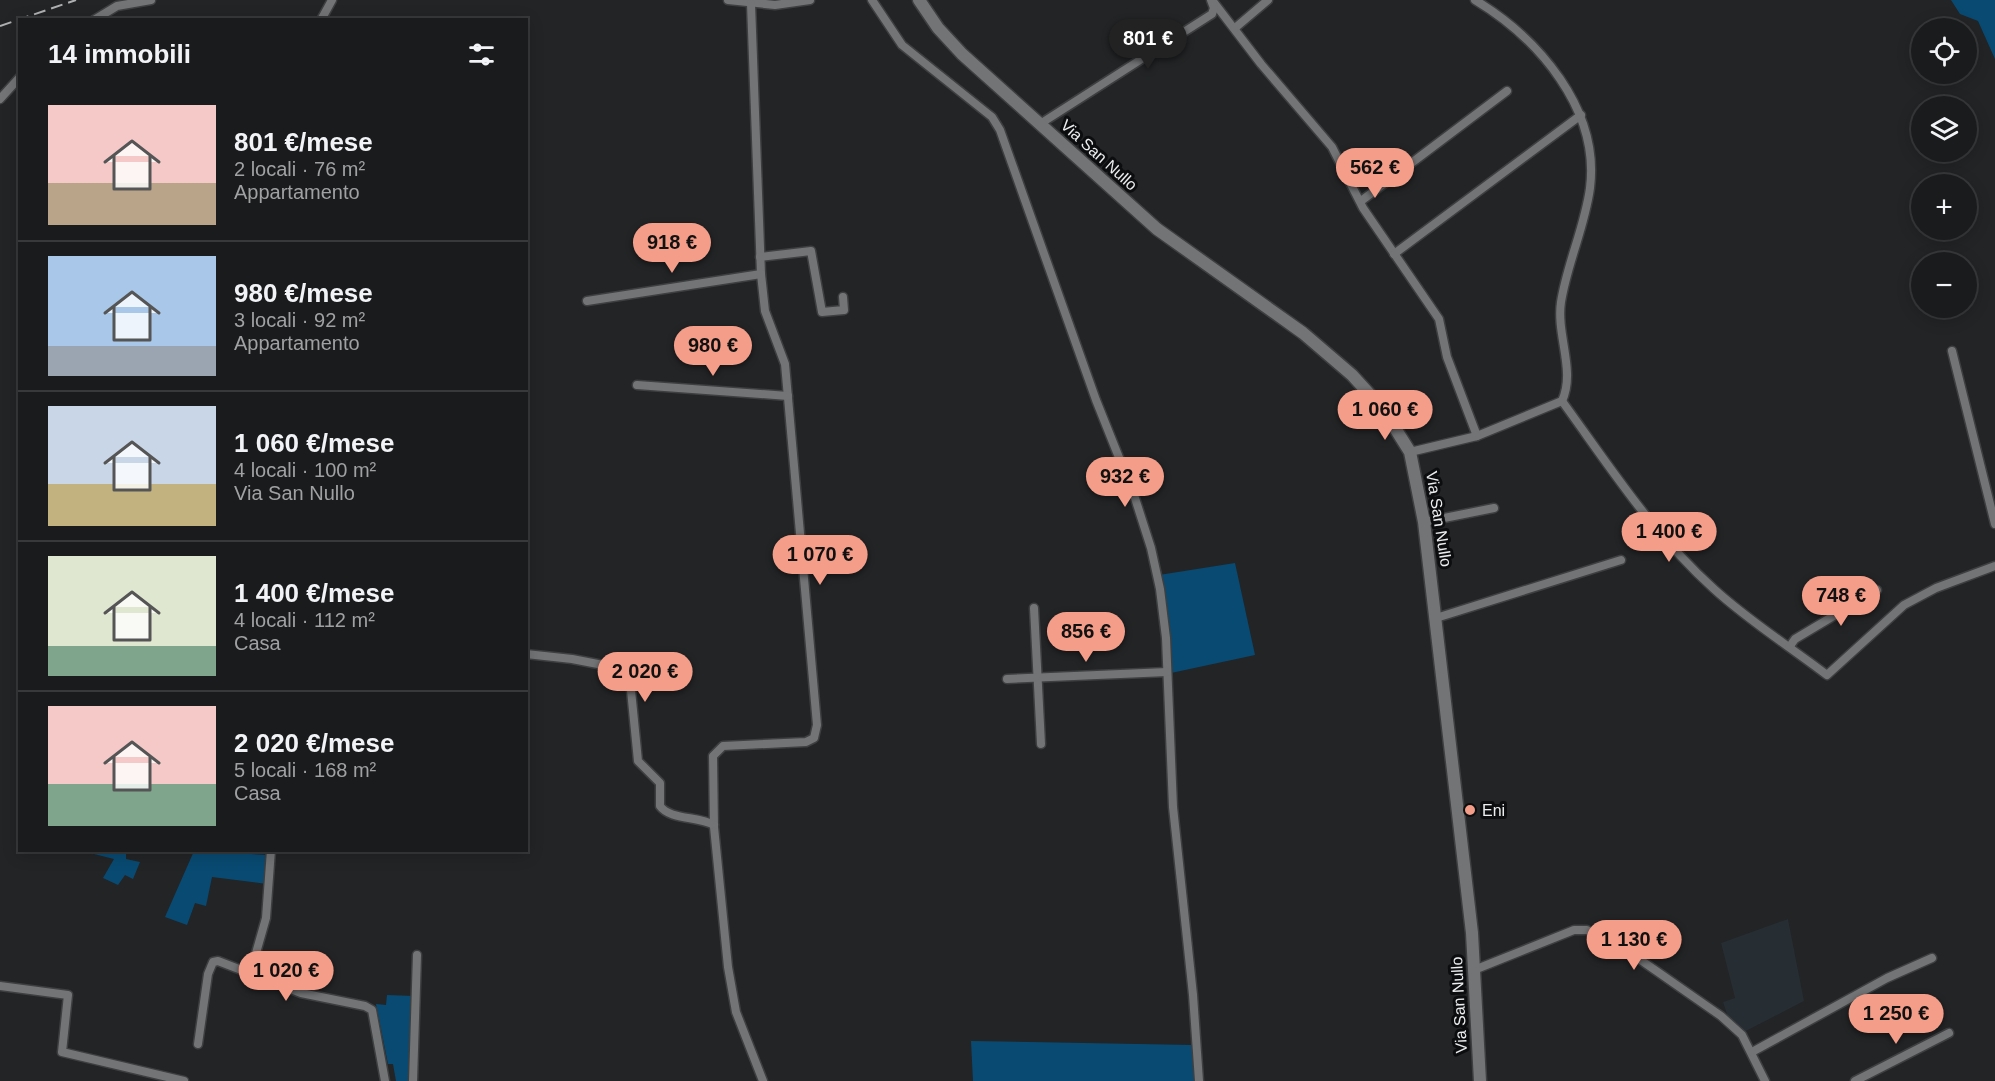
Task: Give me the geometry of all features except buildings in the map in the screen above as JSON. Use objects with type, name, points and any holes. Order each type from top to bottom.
[{"type":"street","points":[[97,18],[117,6],[151,0]]},
{"type":"street","points":[[322,18],[332,0]]},
{"type":"street","points":[[728,0],[775,5],[810,0]]},
{"type":"street","points":[[872,0],[902,45],[992,117],[1000,130],[1070,328],[1144,525],[1160,589],[1167,672],[1173,807],[1199,1081]]},
{"type":"street","name":"Via San Nullo","points":[[919,0],[938,27],[962,54],[1157,229],[1303,333],[1352,375],[1383,409],[1410,452],[1424,522],[1436,618],[1474,970],[1480,1081]]},
{"type":"street","points":[[1040,124],[1212,14],[1214,8],[1211,0]]},
{"type":"street","points":[[1211,0],[1261,64],[1332,147],[1361,201],[1439,319],[1447,357],[1477,436]]},
{"type":"street","points":[[1235,28],[1268,0]]},
{"type":"street","points":[[1410,452],[1477,436],[1562,401],[1568,388],[1560,327],[1561,302],[1590,186],[1587,136],[1581,115],[1563,83],[1539,51],[1475,0]]},
{"type":"street","points":[[751,4],[761,274],[765,310],[785,364],[808,604],[817,732],[814,738],[806,742],[723,746],[717,749],[712,766],[714,825],[728,967],[736,1012],[763,1081]]},
{"type":"street","points":[[0,99],[18,79]]},
{"type":"street","points":[[1361,201],[1507,91]]},
{"type":"street","points":[[1394,254],[1581,115]]},
{"type":"street","points":[[760,257],[811,251],[822,312],[843,310],[843,297]]},
{"type":"street","points":[[587,301],[761,274]]},
{"type":"street","points":[[1952,351],[1995,524]]},
{"type":"street","points":[[637,385],[788,396]]},
{"type":"street","points":[[1562,401],[1645,518],[1672,548],[1741,613],[1790,646],[1827,675],[1904,605],[1936,588],[1995,566]]},
{"type":"street","points":[[1424,522],[1494,508]]},
{"type":"street","points":[[1436,618],[1621,560]]},
{"type":"street","points":[[1790,646],[1795,639],[1877,590]]},
{"type":"street","points":[[1034,608],[1041,744]]},
{"type":"street","points":[[528,654],[572,659],[630,670],[638,761],[660,783],[660,806],[667,813],[699,818],[714,825]]},
{"type":"street","points":[[1007,679],[1167,672]]},
{"type":"street","points":[[250,974],[266,918],[271,852]]},
{"type":"street","points":[[1474,970],[1574,930],[1587,930],[1632,954],[1721,1016],[1742,1035],[1765,1081]]},
{"type":"street","points":[[413,1081],[417,955]]},
{"type":"street","points":[[1752,1052],[1887,978],[1932,958]]},
{"type":"street","points":[[198,1044],[208,974],[213,962],[225,963],[301,993],[365,1006],[372,1010],[385,1081]]},
{"type":"street","points":[[0,986],[68,995],[62,1052],[184,1081]]},
{"type":"street","points":[[1855,1081],[1949,1033]]},
{"type":"shaded area","points":[[1951,0],[1995,0],[1995,59],[1977,18],[1960,14]]},
{"type":"shaded area","points":[[1235,563],[1255,655],[1171,673],[1159,575]]},
{"type":"shaded area","points":[[95,852],[126,852],[126,859],[140,862],[133,879],[125,875],[118,885],[103,878],[114,859],[94,854]]},
{"type":"shaded area","points":[[194,852],[268,855],[267,884],[212,877],[206,906],[195,903],[187,925],[165,917]]},
{"type":"shaded area","points":[[1788,919],[1804,1001],[1744,1032],[1728,1017],[1723,1002],[1735,998],[1721,943]]},
{"type":"shaded area","points":[[387,995],[414,996],[409,1081],[396,1081],[393,1064],[388,1064],[376,1004],[386,1005]]},
{"type":"shaded area","points":[[971,1041],[1192,1045],[1195,1081],[973,1081]]},
{"type":"railway","points":[[23,18],[76,0]]},
{"type":"railway","points":[[0,26],[18,20]]},
{"type":"place","name":"Eni","points":[[1470,810]]}]
